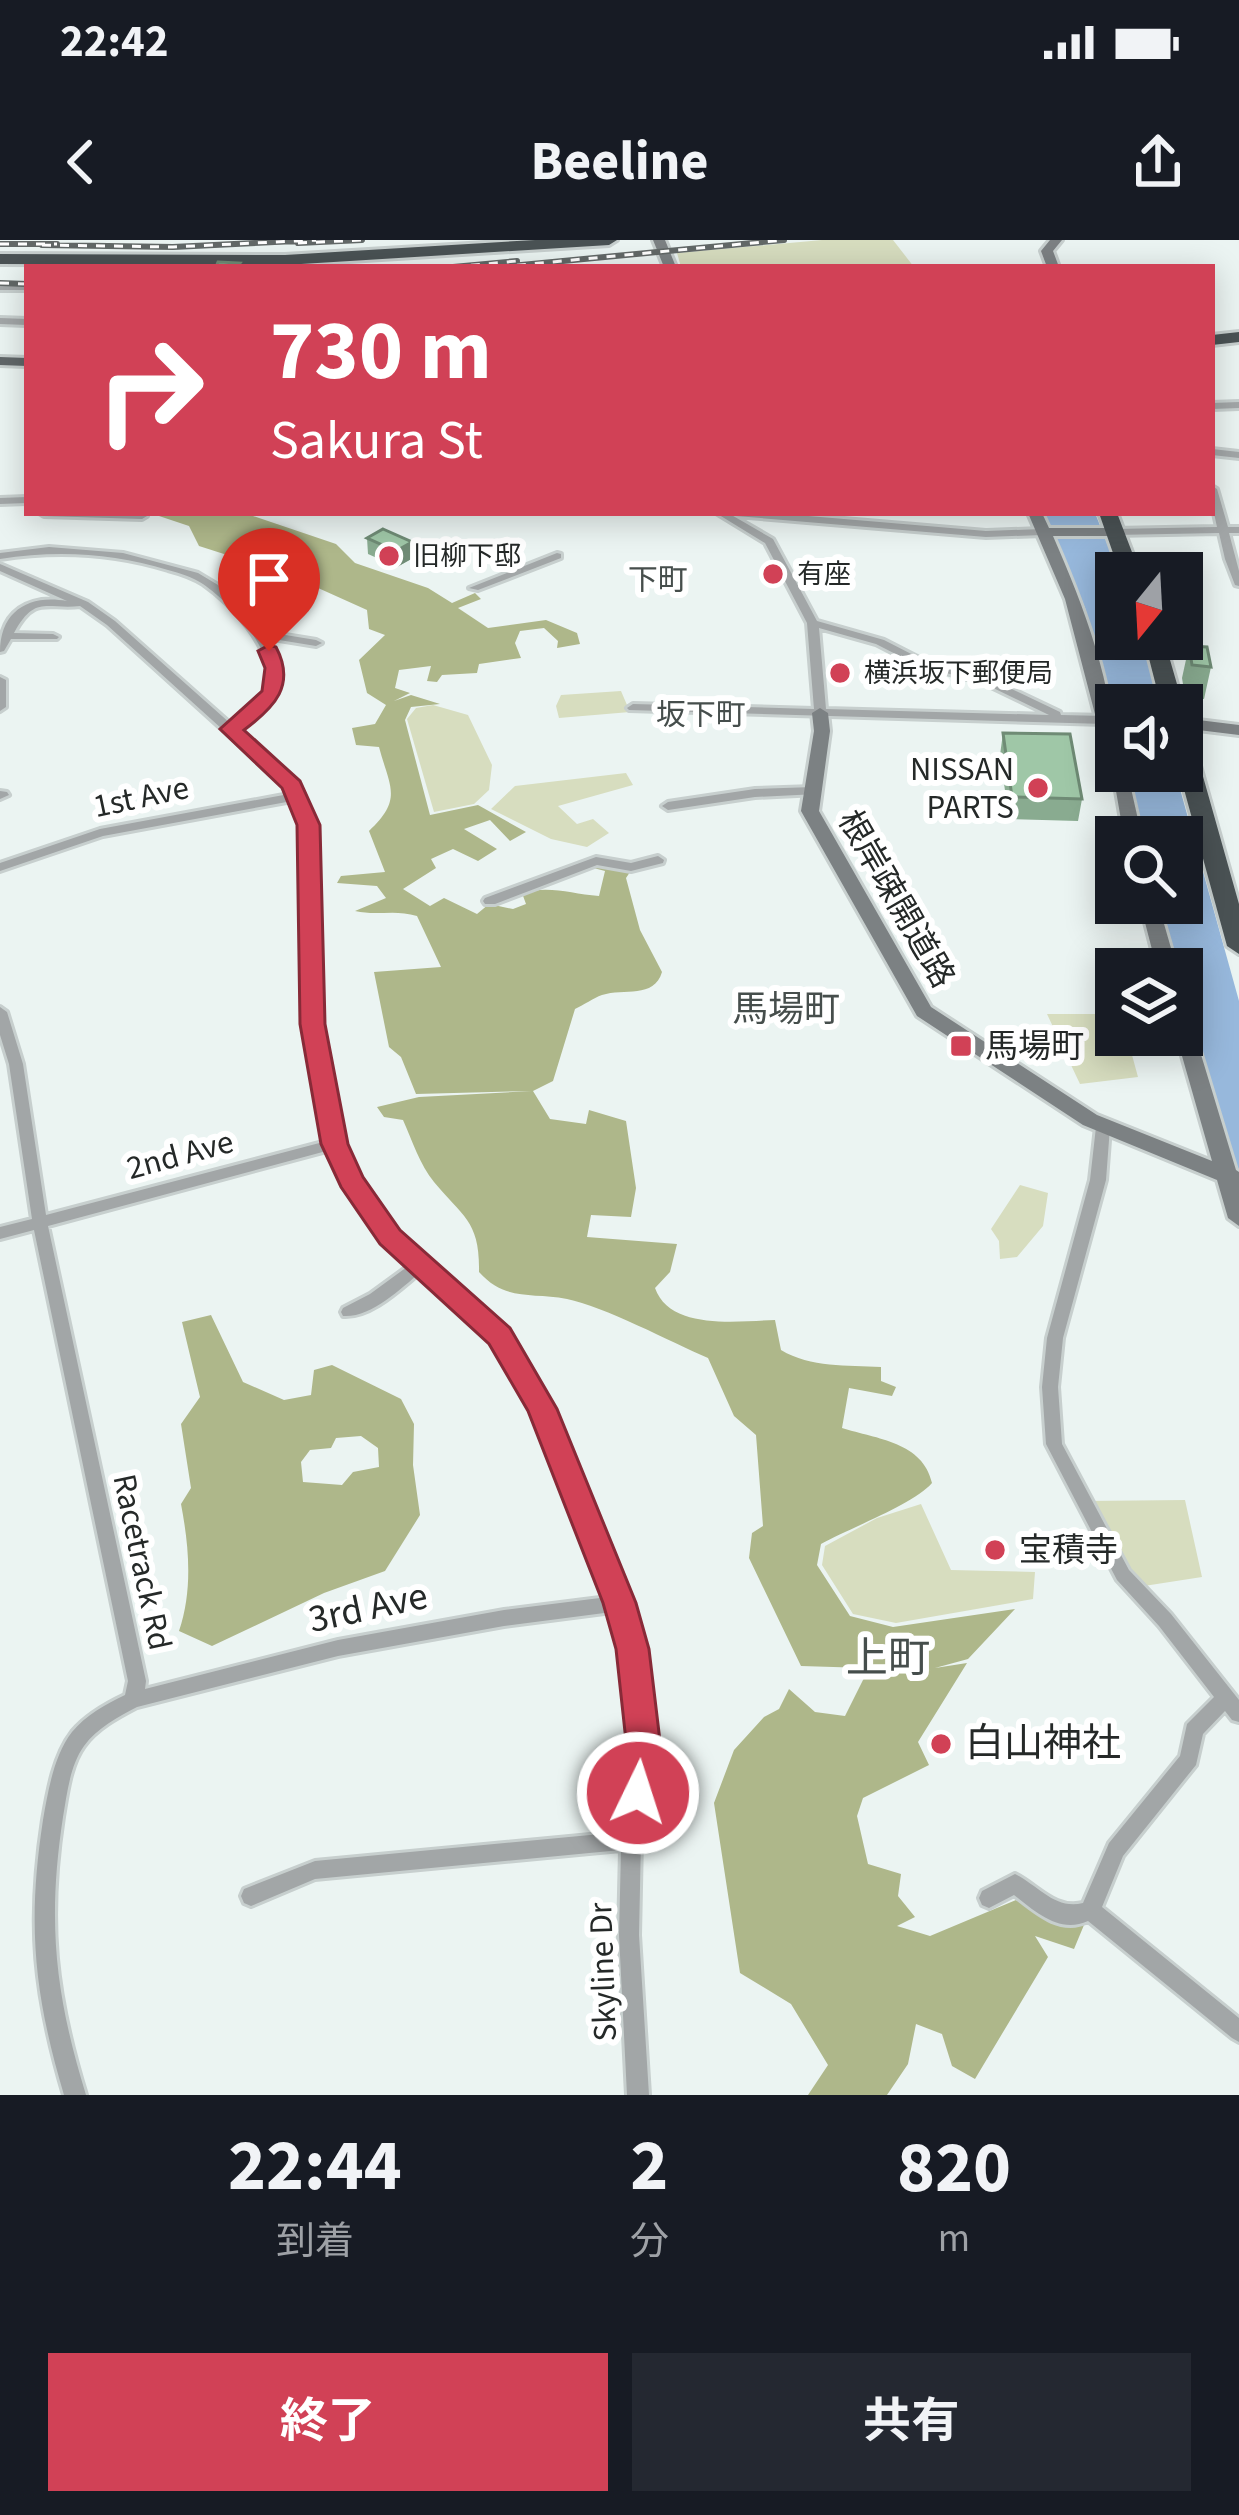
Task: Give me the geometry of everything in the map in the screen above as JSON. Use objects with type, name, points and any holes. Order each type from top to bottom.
[{"type":"highway","points":[[0,256],[284,254],[539,240]]},
{"type":"highway","points":[[0,256],[291,255],[554,240]]},
{"type":"highway","points":[[0,256],[291,258],[598,240]]},
{"type":"highway","points":[[0,256],[308,259],[609,240]]},
{"type":"highway","points":[[1196,792],[1239,946]]},
{"type":"street","points":[[1215,495],[1233,528],[1224,551],[1239,583]]},
{"type":"street","name":"根岸疎開道路","points":[[726,516],[769,541],[813,623],[820,713],[810,811],[924,1011],[1042,1093],[1103,1127],[1234,1178]]},
{"type":"street","points":[[803,516],[944,531],[1233,528]]},
{"type":"street","points":[[919,516],[944,531]]},
{"type":"street","points":[[1038,516],[1073,599],[1100,684]]},
{"type":"street","points":[[0,556],[80,549],[194,574],[261,634],[275,668],[273,691],[262,706],[231,729]]},
{"type":"street","points":[[475,587],[556,556]]},
{"type":"street","points":[[0,567],[82,603],[231,729],[292,785],[297,796]]},
{"type":"street","points":[[0,649],[16,613],[30,604],[82,603]]},
{"type":"street","points":[[813,623],[989,682],[1064,718]]},
{"type":"street","points":[[261,634],[316,643]]},
{"type":"street","points":[[7,636],[53,637]]},
{"type":"street","points":[[0,680],[0,707]]},
{"type":"street","points":[[633,708],[1095,719]]},
{"type":"street","points":[[1203,726],[1239,730]]},
{"type":"street","points":[[668,806],[755,793],[813,791]]},
{"type":"street","name":"1st Ave","points":[[0,867],[70,841],[162,818],[297,796]]},
{"type":"street","name":"Skyline Dr","points":[[297,796],[308,825],[312,1024],[335,1144],[370,1212],[420,1265],[472,1307],[519,1366],[542,1409],[619,1603],[632,1649],[643,1741],[631,1840],[629,1935],[638,2095]]},
{"type":"street","points":[[490,901],[596,861],[631,867],[658,860]]},
{"type":"street","name":"Racetrack Rd","points":[[0,1012],[16,1064],[40,1223],[136,1681],[134,1700],[110,1711],[76,1743],[55,1804],[44,1943],[61,2051],[75,2095]]},
{"type":"street","points":[[1194,1056],[1234,1178],[1239,1218]]},
{"type":"street","points":[[989,1898],[1015,1884],[1054,1913],[1078,1916],[1090,1910],[1116,1850],[1189,1759],[1194,1730],[1233,1706],[1123,1575],[1054,1444],[1049,1387],[1055,1338],[1098,1180],[1103,1127]]},
{"type":"street","name":"2nd Ave","points":[[0,1233],[335,1144]]},
{"type":"street","points":[[349,1312],[420,1265]]},
{"type":"street","name":"3rd Ave","points":[[134,1700],[338,1648],[619,1603]]},
{"type":"street","points":[[250,1896],[315,1870],[631,1840]]},
{"type":"street","points":[[1090,1910],[1239,2031]]},
{"type":"green space","points":[[822,240],[893,240],[912,264],[680,264],[677,253]]},
{"type":"green space","points":[[159,516],[253,516],[336,544],[355,563],[428,588],[452,603],[475,593],[481,599],[458,608],[488,628],[546,620],[577,633],[580,644],[557,648],[558,641],[544,628],[520,631],[515,643],[521,658],[479,664],[477,673],[442,675],[437,682],[427,681],[431,666],[399,670],[395,688],[410,693],[394,701],[411,695],[440,704],[411,707],[405,720],[430,815],[478,805],[526,832],[510,841],[490,820],[464,829],[497,849],[478,861],[453,849],[431,859],[436,868],[403,889],[430,906],[444,898],[477,914],[489,904],[513,909],[526,904],[522,893],[532,891],[599,896],[605,871],[586,866],[604,863],[632,869],[626,878],[640,930],[662,972],[645,989],[602,995],[575,1009],[553,1081],[533,1091],[550,1119],[586,1124],[589,1110],[626,1121],[636,1188],[631,1217],[591,1215],[587,1237],[677,1244],[670,1272],[655,1288],[675,1311],[725,1322],[775,1320],[781,1350],[817,1363],[881,1367],[881,1381],[896,1387],[892,1396],[849,1388],[842,1428],[909,1450],[927,1469],[932,1483],[897,1507],[821,1544],[817,1565],[850,1616],[893,1627],[1015,1609],[968,1659],[935,1668],[967,1663],[918,1742],[929,1765],[863,1798],[857,1816],[868,1864],[901,1874],[898,1896],[915,1917],[897,1926],[930,1936],[1016,1900],[1048,1918],[1084,1925],[1074,1949],[1035,1936],[1048,1957],[975,2079],[952,2066],[942,2034],[916,2024],[908,2064],[887,2095],[808,2095],[828,2065],[791,2004],[740,1973],[714,1803],[734,1750],[764,1717],[779,1709],[789,1689],[815,1712],[845,1716],[867,1672],[931,1670],[801,1666],[749,1558],[752,1533],[763,1526],[756,1435],[734,1416],[708,1358],[582,1303],[509,1292],[479,1272],[476,1241],[468,1221],[429,1175],[403,1120],[384,1117],[377,1107],[419,1097],[532,1091],[416,1094],[401,1057],[389,1047],[374,972],[441,967],[417,916],[355,911],[386,898],[377,886],[337,883],[341,876],[385,872],[369,831],[390,801],[390,783],[379,747],[356,745],[352,728],[375,724],[386,705],[367,693],[359,660],[385,635],[369,629],[367,610],[287,574],[199,546],[189,526]]},
{"type":"green space","points":[[621,691],[630,712],[559,718],[556,706],[561,695]]},
{"type":"green space","points":[[433,705],[468,715],[492,765],[489,790],[474,804],[434,812],[407,719],[416,708]]},
{"type":"green space","points":[[626,773],[633,785],[558,806],[577,824],[593,819],[609,833],[587,847],[551,839],[491,809],[515,786]]},
{"type":"green space","points":[[1047,1014],[1095,1014],[1095,1056],[1132,1056],[1138,1077],[1080,1084]]},
{"type":"green space","points":[[1020,1185],[1048,1193],[1043,1226],[1017,1257],[1000,1259],[999,1241],[991,1229]]},
{"type":"green space","points":[[211,1315],[243,1382],[284,1400],[311,1395],[314,1370],[332,1365],[401,1399],[414,1424],[413,1465],[420,1515],[385,1571],[324,1593],[212,1646],[179,1631],[188,1568],[181,1504],[191,1488],[181,1424],[200,1397],[182,1322]],"holes":[[[361,1436],[378,1448],[379,1467],[353,1472],[342,1485],[303,1482],[301,1462],[310,1450],[331,1448],[336,1438]]]},
{"type":"green space","points":[[1185,1500],[1202,1577],[1144,1586],[1127,1570],[1086,1501]]},
{"type":"green space","points":[[921,1504],[951,1570],[1035,1572],[1033,1599],[896,1623],[853,1614],[822,1565],[825,1546],[877,1518]]},
{"type":"water","points":[[1045,516],[1096,516],[1111,552],[1095,552],[1095,646],[1085,608]]},
{"type":"water","points":[[1099,660],[1147,660],[1154,684],[1105,684]]},
{"type":"water","points":[[1133,792],[1181,792],[1188,816],[1139,816]]},
{"type":"water","points":[[1203,872],[1239,1001],[1239,1188],[1202,1056],[1203,948],[1172,948],[1166,924],[1203,924]]},
{"type":"building","points":[[383,529],[412,542],[396,551],[367,538]]},
{"type":"building","points":[[1203,647],[1207,647],[1211,667],[1192,665],[1191,660],[1203,660]]},
{"type":"building","points":[[1003,733],[1070,734],[1082,799],[1012,797]]},
{"type":"railway","points":[[42,245],[173,247],[316,240]]},
{"type":"railway","points":[[298,243],[362,240]]},
{"type":"railway","points":[[531,264],[784,240]]},
{"type":"railway","points":[[0,244],[57,244]]},
{"type":"railway","points":[[485,264],[517,261]]},
{"type":"railway","points":[[0,283],[24,284]]},
{"type":"place","name":"旧柳下邸","points":[[389,556]]},
{"type":"place","name":"有座","points":[[773,574]]},
{"type":"place","name":"横浜坂下郵便局","points":[[840,673]]},
{"type":"place","name":"NISSAN PARTS","points":[[1038,788]]},
{"type":"place","name":"馬場町","points":[[961,1046]]},
{"type":"place","name":"宝積寺","points":[[995,1550]]},
{"type":"place","name":"白山神社","points":[[941,1744]]},
{"type":"district","name":"下町","points":[[658,580]]},
{"type":"district","name":"坂下町","points":[[701,715]]},
{"type":"district","name":"馬場町","points":[[786,1009]]},
{"type":"district","name":"上町","points":[[888,1659]]},
{"type":"route","points":[[269,651],[275,668],[273,691],[248,719],[231,729],[292,785],[308,825],[312,1024],[335,1144],[370,1212],[390,1237],[500,1336],[542,1409],[619,1603],[632,1649],[643,1741],[638,1793]]}]
